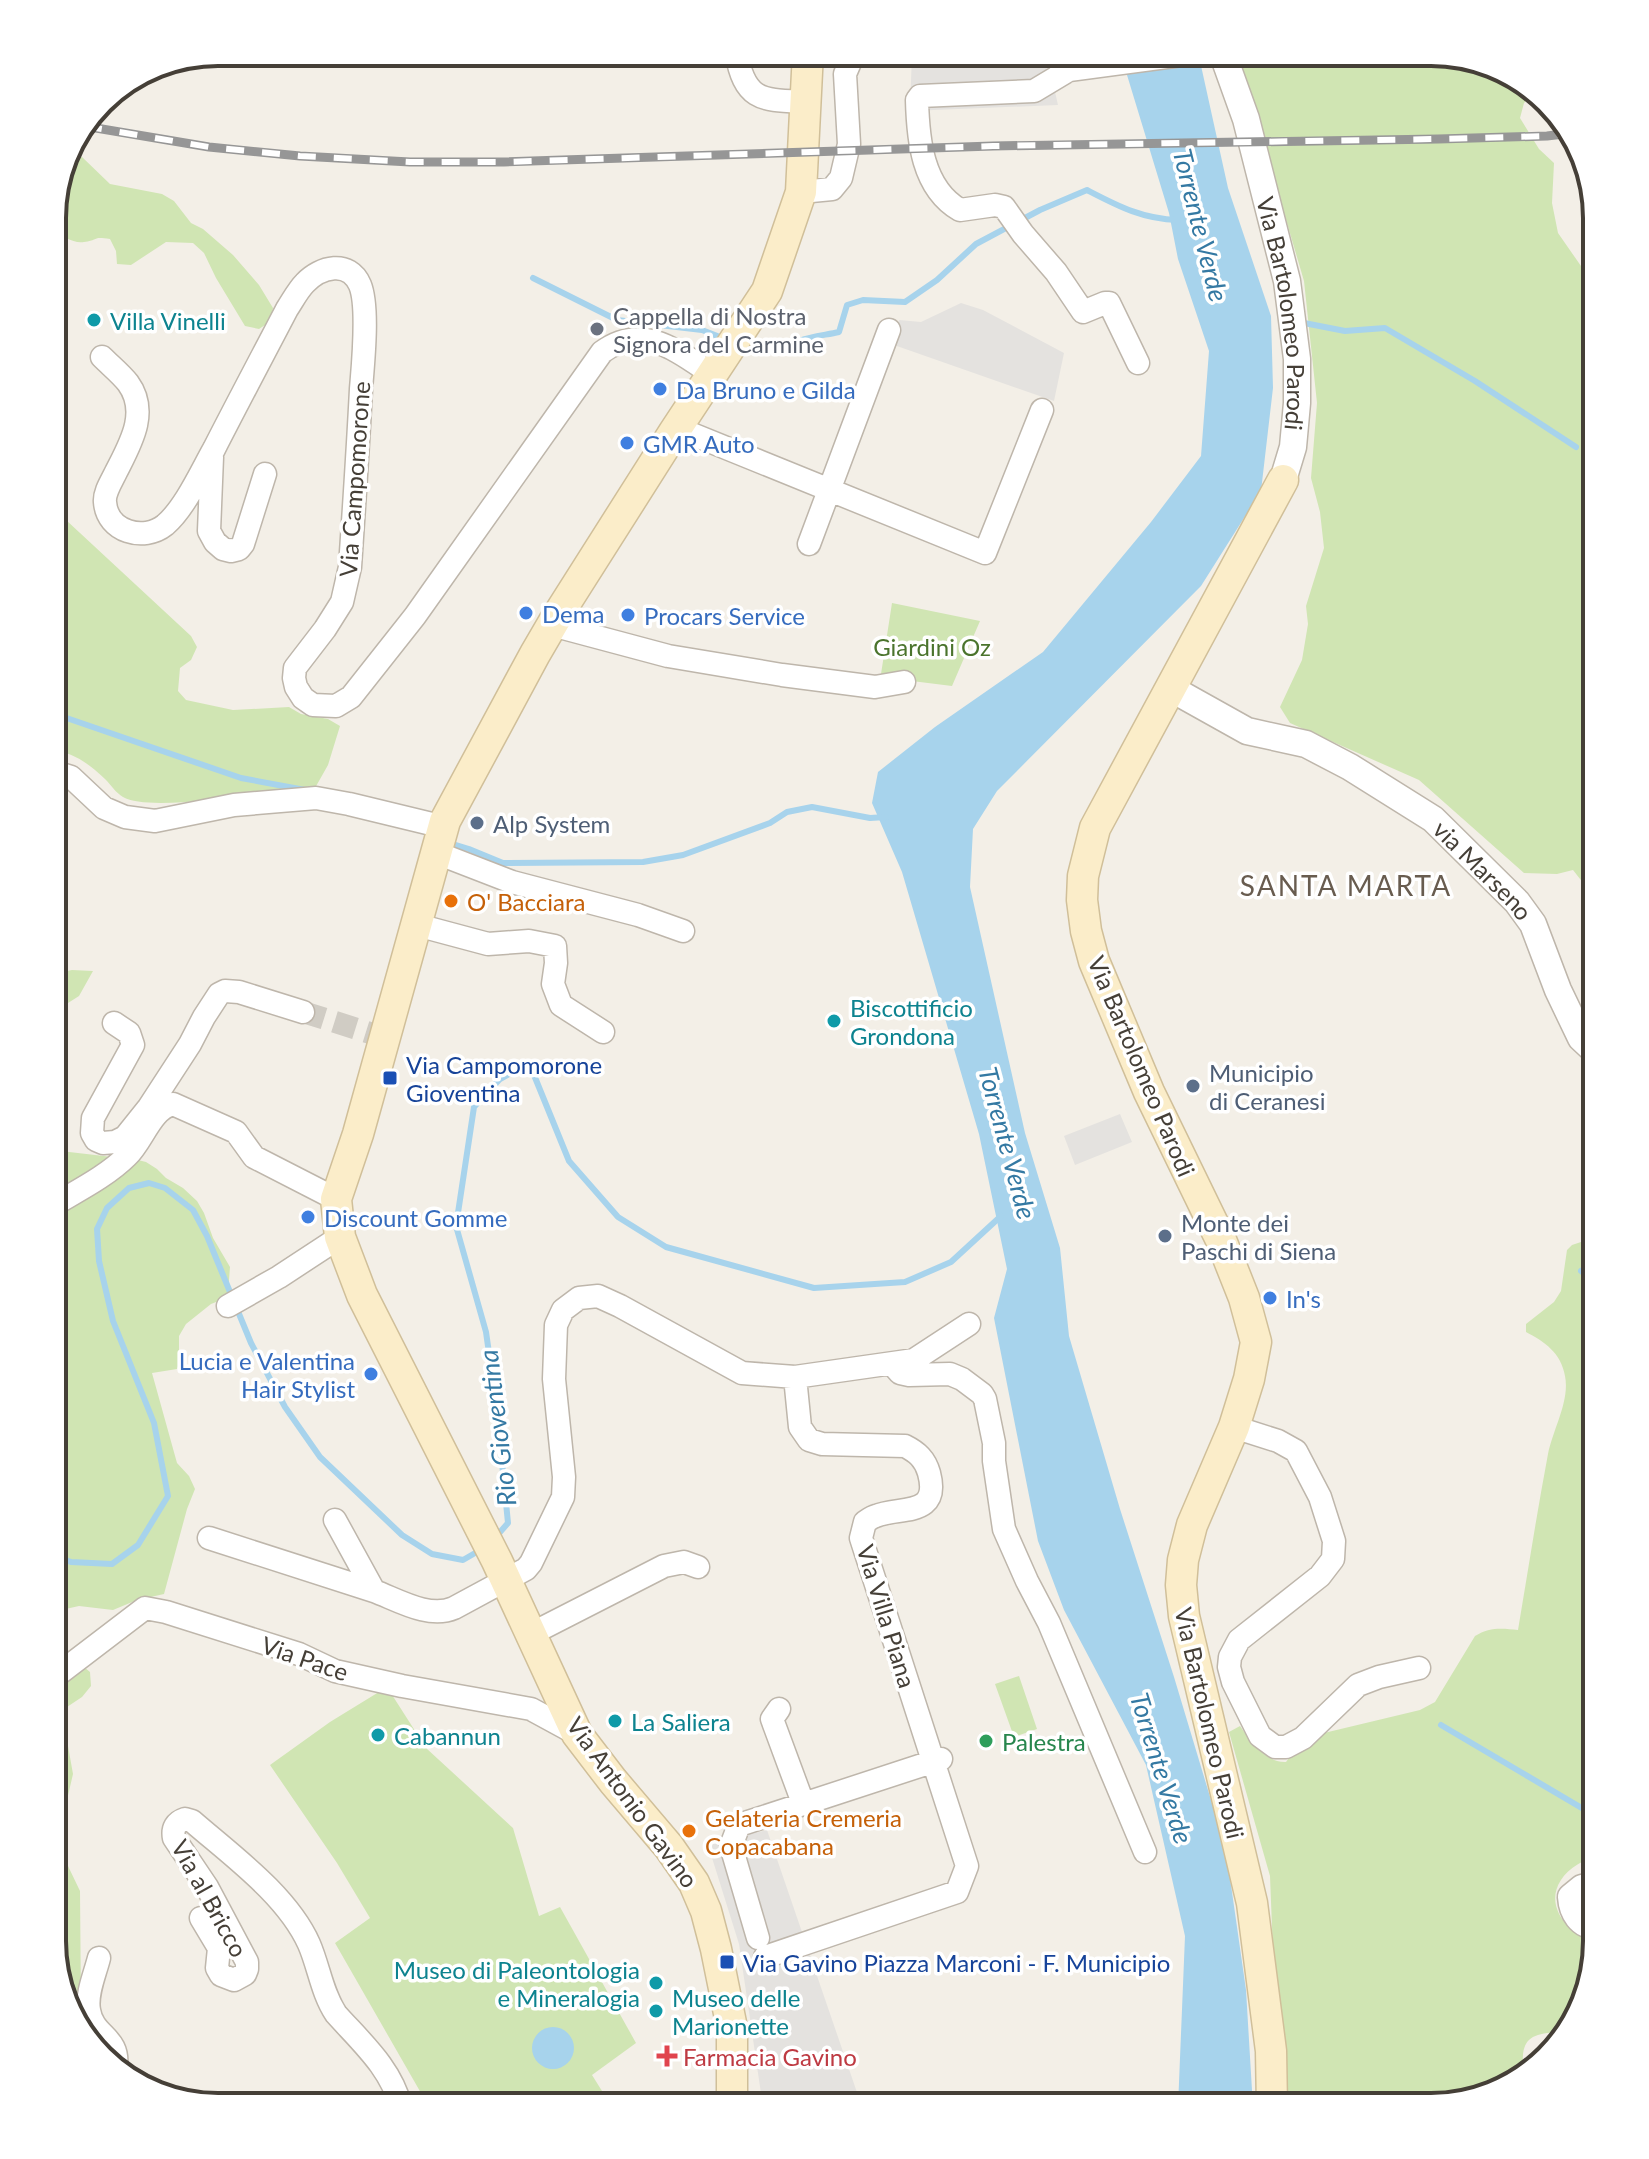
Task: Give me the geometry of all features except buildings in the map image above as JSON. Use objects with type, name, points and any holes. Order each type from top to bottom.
[{"type":"main road","points":[[340,1237],[336,1199],[358,1134],[378,1036],[417,925],[441,840],[527,668],[552,625],[767,291],[801,192],[807,66]]},
{"type":"main road","name":"Via Bartolomeo Parodi","points":[[1272,2093],[1271,2051],[1252,1903],[1187,1630],[1181,1585],[1183,1560],[1192,1525],[1234,1427],[1249,1379],[1256,1342],[1221,1240],[1149,1092],[1104,987],[1086,931],[1082,900],[1083,876],[1095,828],[1283,480]]},
{"type":"main road","name":"Via Antonio Gavino","points":[[340,1237],[362,1295],[502,1571],[577,1734],[669,1847],[694,1883],[716,1949],[732,2028],[732,2093]]},
{"type":"street","points":[[739,66],[753,93],[770,101],[806,102]]},
{"type":"street","points":[[801,192],[832,189],[841,178],[849,144],[845,74],[848,66]]},
{"type":"street","points":[[1071,66],[1034,91],[920,96],[917,100],[922,148],[928,173],[939,194],[960,210],[998,205],[1004,207],[1056,272],[1083,312],[1109,303],[1138,363]]},
{"type":"street","name":"Via Bartolomeo Parodi","points":[[1227,66],[1246,119],[1287,281],[1297,359],[1297,403],[1293,447],[1283,480]]},
{"type":"street","name":"Via Campomorone","points":[[102,357],[133,392],[138,422],[136,433],[107,490],[105,502],[121,528],[132,534],[150,534],[173,517],[212,452],[302,285],[316,273],[340,267],[350,271],[359,283],[364,340],[350,567],[342,602],[295,668],[294,678],[303,698],[324,707],[336,706],[351,697],[415,616],[602,352],[624,340],[645,339],[726,353]]},
{"type":"street","points":[[809,544],[889,330]]},
{"type":"street","points":[[677,428],[985,553],[1042,410]]},
{"type":"street","name":"Via Campomorone","points":[[212,452],[209,531],[223,549],[231,551],[243,544],[265,474]]},
{"type":"street","points":[[552,625],[668,656],[782,675],[875,687],[904,682]]},
{"type":"street","name":"via Marseno","points":[[1170,688],[1247,731],[1306,744],[1350,767],[1433,819],[1517,902],[1533,924],[1558,990],[1583,1040]]},
{"type":"street","points":[[66,775],[104,808],[125,817],[155,821],[234,805],[316,798],[349,804],[441,840],[512,882],[638,915],[683,931]]},
{"type":"street","points":[[417,925],[488,944],[529,941],[555,946],[553,984],[561,1005],[603,1032]]},
{"type":"street","points":[[114,1023],[129,1033],[133,1045],[93,1118],[92,1133],[96,1140],[103,1143],[125,1137],[149,1107],[219,994],[239,992],[303,1012]]},
{"type":"street","points":[[66,1197],[128,1156],[158,1113],[173,1104],[236,1132],[254,1157],[336,1199]]},
{"type":"street","points":[[228,1306],[340,1237]]},
{"type":"street","points":[[209,1538],[432,1613],[444,1613],[502,1571],[518,1575],[531,1563],[563,1497],[564,1477],[554,1379],[556,1325],[563,1310],[579,1298],[598,1296],[620,1306],[742,1373],[795,1377],[914,1360],[969,1324]]},
{"type":"street","points":[[891,1363],[900,1373],[909,1375],[957,1375],[982,1394],[994,1443],[1004,1529],[1049,1623],[1145,1852]]},
{"type":"street","name":"Via Villa Piana","points":[[795,1377],[800,1427],[809,1440],[822,1444],[905,1446],[924,1461],[931,1485],[928,1497],[910,1511],[877,1515],[865,1522],[861,1538],[937,1760]]},
{"type":"street","points":[[1234,1427],[1278,1441],[1296,1451],[1320,1497],[1334,1541],[1333,1559],[1320,1576],[1239,1640],[1230,1657],[1233,1682],[1260,1736],[1275,1747],[1286,1747],[1303,1738],[1358,1685],[1419,1668]]},
{"type":"street","points":[[335,1520],[374,1591]]},
{"type":"street","points":[[531,1634],[664,1566],[684,1562],[698,1567]]},
{"type":"street","name":"Via Pace","points":[[66,1668],[145,1608],[299,1654],[335,1671],[531,1709],[577,1734]]},
{"type":"street","points":[[779,1709],[772,1719],[803,1803]]},
{"type":"street","points":[[937,1760],[967,1866],[957,1892],[805,1942],[762,1948],[731,1846],[739,1825],[937,1760]]},
{"type":"street","name":"Via al Bricco","points":[[201,1918],[219,1948],[217,1968],[221,1975],[234,1980],[245,1974],[247,1962],[207,1887],[174,1838],[175,1825],[185,1819],[192,1821],[239,1861],[294,1919],[309,1944],[329,2004],[383,2066],[397,2093]]},
{"type":"street","points":[[1583,1888],[1571,1897],[1571,1902],[1583,1922]]},
{"type":"street","points":[[99,1958],[88,2000],[89,2012],[99,2031],[114,2045],[116,2054]]},
{"type":"green space","points":[[1241,66],[1441,66],[1480,74],[1507,86],[1527,100],[1520,118],[1539,149],[1554,163],[1552,203],[1558,233],[1583,269],[1583,883],[1573,870],[1557,874],[1524,873],[1419,780],[1290,723],[1280,707],[1302,660],[1308,624],[1306,606],[1324,548],[1320,512],[1311,478],[1317,403],[1304,281]]},
{"type":"green space","points":[[80,156],[110,184],[162,194],[174,201],[191,223],[203,229],[233,255],[259,285],[273,308],[271,321],[259,329],[245,326],[204,253],[193,243],[166,242],[131,265],[117,264],[116,251],[110,239],[72,241],[66,238],[66,208],[71,178]]},
{"type":"green space","points":[[66,520],[191,636],[197,647],[191,660],[180,668],[178,691],[186,700],[233,710],[289,707],[340,726],[328,765],[315,788],[236,797],[182,802],[137,801],[120,795],[99,774],[68,754]]},
{"type":"green space","name":"Giardini Oz","points":[[892,603],[980,621],[952,686],[912,681],[908,671],[881,674]]},
{"type":"green space","points":[[66,971],[93,971],[79,996],[66,1006]]},
{"type":"green space","points":[[66,1152],[138,1160],[157,1169],[197,1201],[230,1267],[228,1293],[224,1299],[211,1304],[186,1324],[179,1336],[177,1369],[152,1373],[177,1463],[189,1476],[195,1489],[164,1594],[113,1610],[79,1606],[66,1609]]},
{"type":"green space","points":[[1583,1243],[1583,1862],[1561,1880],[1555,1900],[1562,1919],[1583,1936],[1578,1981],[1553,2033],[1530,2040],[1525,2045],[1523,2063],[1480,2085],[1431,2093],[1278,2093],[1270,1876],[1229,1732],[1240,1726],[1266,1755],[1286,1762],[1300,1743],[1324,1733],[1420,1710],[1435,1702],[1475,1636],[1496,1629],[1518,1630],[1548,1454],[1566,1386],[1560,1361],[1546,1344],[1526,1332],[1526,1324],[1554,1302],[1561,1291],[1567,1250],[1572,1245]]},
{"type":"green space","points":[[84,1667],[90,1672],[91,1686],[82,1697],[66,1708],[66,1680]]},
{"type":"green space","points":[[1019,1676],[1037,1729],[1014,1737],[995,1684]]},
{"type":"green space","points":[[387,1687],[426,1748],[513,1828],[539,1916],[560,1907],[636,2043],[592,2075],[603,2093],[421,2093],[335,1943],[370,1918],[337,1863],[270,1765],[330,1722]]},
{"type":"green space","points":[[66,1747],[73,1774],[66,1804]]},
{"type":"green space","points":[[66,1862],[80,1891],[81,2006],[67,1961]]},
{"type":"shaded area","points":[[912,66],[1049,66],[1058,105],[910,111]]},
{"type":"shaded area","points":[[961,303],[983,310],[1064,353],[1054,401],[894,345],[899,320],[921,322]]},
{"type":"shaded area","points":[[1120,1114],[1132,1142],[1075,1165],[1064,1136]]},
{"type":"shaded area","points":[[767,1830],[857,2093],[761,2093],[739,1944],[708,1845]]},
{"type":"water","name":"Torrente Verde","points":[[1124,66],[1201,66],[1228,188],[1271,316],[1273,388],[1261,491],[1201,586],[997,791],[973,829],[970,887],[1025,1133],[1060,1248],[1069,1336],[1226,1850],[1246,1990],[1252,2093],[1179,2093],[1185,1936],[1146,1765],[1064,1610],[1038,1541],[994,1318],[1007,1269],[979,1134],[902,872],[872,803],[878,772],[935,727],[1043,652],[1151,522],[1201,456],[1209,351],[1178,259],[1169,213]]},
{"type":"water","points":[[553,2027],[568,2033],[574,2048],[568,2063],[553,2069],[538,2063],[532,2048],[538,2033]]},
{"type":"waterway","name":"Torrente Verde","points":[[742,346],[767,352],[804,339],[839,332],[847,305],[863,300],[905,302],[937,280],[976,244],[1040,210],[1087,190],[1142,214],[1178,220]]},
{"type":"waterway","points":[[533,278],[617,320],[702,330],[725,339]]},
{"type":"waterway","points":[[1299,322],[1345,331],[1385,328],[1475,381],[1576,447]]},
{"type":"waterway","points":[[66,718],[241,778],[305,790]]},
{"type":"waterway","points":[[456,845],[503,863],[643,862],[683,855],[770,823],[787,812],[812,807],[870,818],[886,817]]},
{"type":"waterway","name":"Rio Gioventina","points":[[494,1539],[508,1523],[496,1402],[486,1332],[456,1226],[474,1107],[500,1079],[520,1068],[534,1075],[569,1161],[618,1217],[666,1247],[814,1288],[905,1282],[951,1262],[1001,1216]]},
{"type":"waterway","name":"Rio Gioventina","points":[[66,1560],[112,1564],[138,1545],[168,1496],[154,1423],[113,1321],[99,1261],[97,1229],[107,1208],[129,1188],[149,1183],[165,1188],[193,1210],[207,1236],[251,1343],[285,1407],[320,1457],[402,1535],[432,1554],[463,1560],[482,1549]]},
{"type":"waterway","points":[[1441,1725],[1583,1809]]},
{"type":"tunnel","points":[[303,1012],[370,1033]]},
{"type":"railway","points":[[95,128],[209,147],[410,162],[1558,135]]},
{"type":"place","name":"Villa Vinelli","points":[[94,320]]},
{"type":"place","name":"Cappella di Nostra Signora del Carmine","points":[[597,329]]},
{"type":"place","name":"Da Bruno e Gilda","points":[[660,389]]},
{"type":"place","name":"GMR Auto","points":[[627,443]]},
{"type":"place","name":"Dema","points":[[526,613]]},
{"type":"place","name":"Procars Service","points":[[628,615]]},
{"type":"place","name":"Alp System","points":[[477,823]]},
{"type":"place","name":"O' Bacciara","points":[[451,901]]},
{"type":"place","name":"Biscottificio Grondona","points":[[834,1021]]},
{"type":"place","name":"Via Campomorone Gioventina","points":[[390,1078]]},
{"type":"place","name":"Municipio di Ceranesi","points":[[1193,1086]]},
{"type":"place","name":"Discount Gomme","points":[[308,1217]]},
{"type":"place","name":"Monte dei Paschi di Siena","points":[[1165,1236]]},
{"type":"place","name":"In's","points":[[1270,1298]]},
{"type":"place","name":"Lucia e Valentina Hair Stylist","points":[[371,1374]]},
{"type":"place","name":"La Saliera","points":[[615,1721]]},
{"type":"place","name":"Cabannun","points":[[378,1735]]},
{"type":"place","name":"Palestra","points":[[986,1741]]},
{"type":"place","name":"Gelateria Cremeria Copacabana","points":[[689,1831]]},
{"type":"place","name":"Via Gavino Piazza Marconi - F. Municipio","points":[[727,1962]]},
{"type":"place","name":"Museo di Paleontologia e Mineralogia","points":[[656,1983]]},
{"type":"place","name":"Museo delle Marionette","points":[[656,2011]]},
{"type":"place","name":"Farmacia Gavino","points":[[667,2056]]},
{"type":"district","name":"SANTA MARTA","points":[[1346,885]]}]
